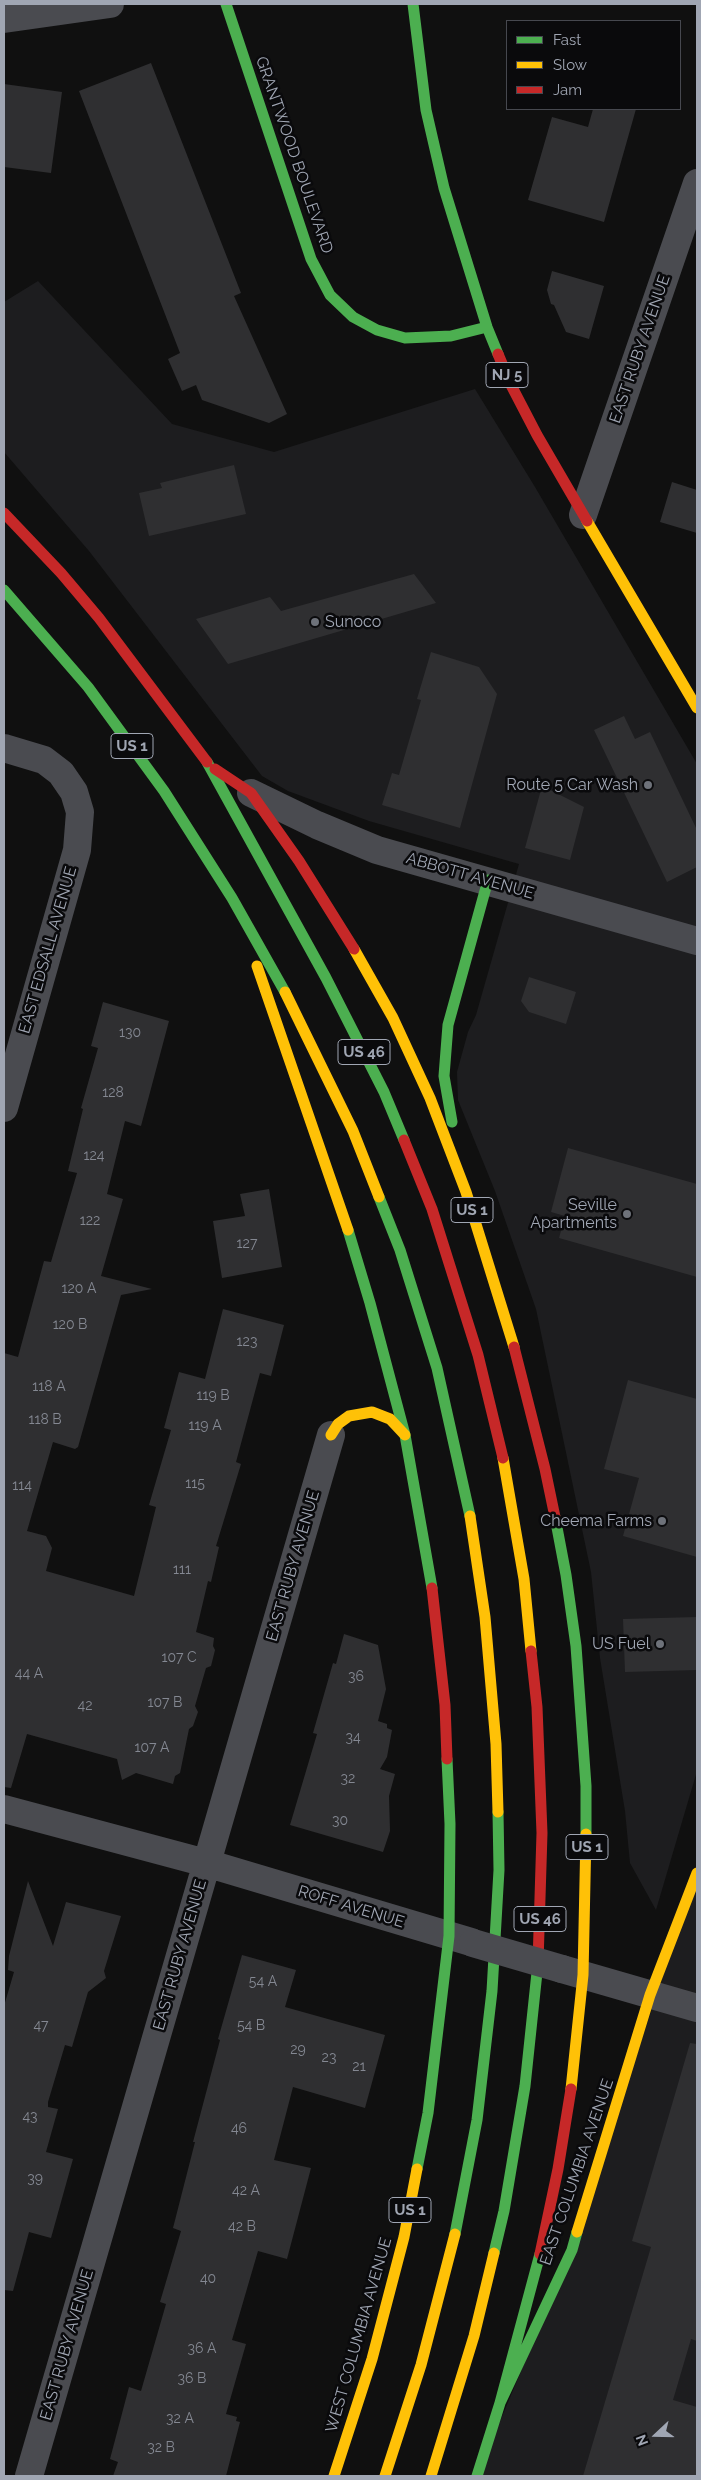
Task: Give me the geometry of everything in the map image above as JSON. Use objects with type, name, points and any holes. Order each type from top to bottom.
[{"type":"main road","name":"GRANTWOOD BOULEVARD","points":[[226,4],[311,259],[330,294],[352,317],[377,330],[405,338],[451,336],[487,327]]},
{"type":"main road","name":"NJ 5","points":[[413,4],[426,110],[444,188],[487,327],[511,386],[582,515],[697,708]]},
{"type":"main road","name":"US 1","points":[[4,513],[61,573],[99,618],[211,767],[251,793],[299,860],[338,922],[393,1018],[430,1098],[466,1192],[499,1292],[530,1407],[566,1576],[579,1682],[586,1786],[586,1912],[573,1972],[573,2079],[558,2168],[534,2282],[500,2404]]},
{"type":"main road","name":"US 1","points":[[4,590],[88,688],[126,737],[164,791],[232,898],[322,1148],[370,1303],[405,1435],[431,1581],[444,1696],[450,1824],[461,1939]]},
{"type":"main road","points":[[4,596],[17,605]]},
{"type":"main road","name":"US 46","points":[[211,767],[354,1031],[384,1092],[425,1192],[452,1269],[481,1364],[504,1464],[525,1588],[537,1706],[542,1833],[538,1964],[533,2024],[516,2148],[498,2238],[474,2336],[431,2476]]},
{"type":"main road","points":[[466,1192],[447,1100],[444,1076],[445,1051],[454,998],[488,880]]},
{"type":"main road","name":"US 46","points":[[232,898],[298,1012],[325,1068],[378,1190],[400,1250],[437,1368],[454,1440],[477,1554],[492,1679],[499,1805],[499,1870],[497,1932],[486,2058],[467,2181],[453,2244],[421,2365],[385,2476]]},
{"type":"main road","points":[[331,1435],[338,1424],[349,1416],[372,1412],[390,1419],[405,1435]]},
{"type":"main road","name":"EAST COLUMBIA AVENUE","points":[[477,2476],[500,2404],[572,2250],[650,1995],[697,1873]]},
{"type":"main road","name":"WEST COLUMBIA AVENUE","points":[[334,2476],[372,2359],[404,2237],[461,1939]]},
{"type":"street","points":[[4,19],[110,4]]},
{"type":"street","name":"EAST RUBY AVENUE","points":[[582,515],[697,183]]},
{"type":"street","name":"EAST EDSALL AVENUE","points":[[4,748],[44,760],[61,772],[74,792],[80,812],[77,850],[4,1108]]},
{"type":"street","name":"ABBOTT AVENUE","points":[[251,793],[356,842],[636,925],[697,941]]},
{"type":"street","name":"EAST RUBY AVENUE","points":[[29,2476],[331,1435]]},
{"type":"street","name":"ROFF AVENUE","points":[[4,1809],[206,1863],[697,2008]]},
{"type":"shaded area","points":[[38,281],[172,424],[274,452],[475,389],[535,487],[697,764],[697,1771],[656,1910],[630,1863],[625,1811],[600,1658],[591,1572],[536,1309],[495,1191],[458,1100],[457,1072],[468,1032],[476,1015],[519,864],[369,821],[288,791],[262,776],[89,551],[4,452],[4,302]]},
{"type":"shaded area","points":[[697,1873],[697,2476],[477,2476],[572,2250]]},
{"type":"building","points":[[151,63],[241,293],[234,296],[287,414],[269,423],[202,400],[196,385],[182,391],[168,359],[180,353],[79,91]]},
{"type":"building","points":[[4,84],[62,92],[51,173],[4,167]]},
{"type":"building","points":[[593,110],[636,110],[604,222],[528,200],[552,117],[588,127]]},
{"type":"building","points":[[552,271],[604,286],[589,339],[566,332],[554,305],[551,304],[547,290]]},
{"type":"building","points":[[234,465],[246,514],[149,536],[139,493],[162,488],[160,483]]},
{"type":"building","points":[[672,482],[697,490],[697,533],[660,522]]},
{"type":"building","points":[[414,574],[436,603],[228,664],[196,619],[270,597],[281,611]]},
{"type":"building","points":[[431,652],[479,667],[497,694],[460,828],[382,805],[392,773],[399,775],[421,700],[417,699]]},
{"type":"building","name":"Route 5 Car Wash","points":[[624,716],[635,739],[650,732],[697,830],[697,867],[667,882],[594,730]]},
{"type":"building","points":[[542,786],[584,807],[570,860],[525,848]]},
{"type":"building","points":[[529,977],[576,992],[566,1024],[529,1012],[521,1001]]},
{"type":"building","points":[[103,1002],[169,1021],[141,1126],[125,1121],[107,1194],[123,1199],[101,1276],[152,1289],[121,1295],[78,1447],[75,1449],[53,1442],[27,1531],[46,1536],[52,1548],[46,1571],[134,1596],[156,1507],[149,1505],[171,1430],[164,1428],[179,1372],[205,1379],[223,1309],[284,1325],[271,1376],[260,1373],[236,1462],[241,1464],[216,1546],[219,1547],[211,1582],[208,1581],[196,1632],[214,1638],[213,1646],[215,1650],[211,1666],[206,1668],[195,1706],[198,1712],[193,1726],[189,1729],[180,1773],[175,1776],[173,1784],[136,1773],[122,1780],[117,1759],[27,1734],[11,1788],[4,1787],[4,1353],[18,1357],[44,1261],[51,1262],[77,1173],[68,1171],[83,1109],[81,1108],[98,1048],[91,1046]]},
{"type":"building","name":"Seville Apartments","points":[[568,1148],[697,1184],[697,1277],[559,1238],[565,1216],[551,1212]]},
{"type":"building","points":[[269,1189],[282,1267],[222,1278],[213,1221],[245,1216],[240,1194]]},
{"type":"building","points":[[628,1380],[697,1399],[697,1557],[623,1536],[639,1478],[604,1469]]},
{"type":"building","name":"US Fuel","points":[[697,1617],[697,1670],[625,1672],[623,1619]]},
{"type":"building","points":[[344,1634],[378,1645],[386,1689],[378,1721],[387,1724],[387,1728],[392,1730],[387,1757],[380,1769],[395,1774],[389,1796],[390,1831],[383,1852],[290,1825],[317,1734],[313,1733],[333,1663],[336,1664]]},
{"type":"building","points":[[28,1881],[53,1946],[66,1902],[121,1916],[104,1971],[106,1978],[88,1992],[72,2047],[65,2045],[48,2102],[48,2107],[58,2109],[46,2152],[73,2159],[51,2238],[29,2232],[13,2291],[4,2290],[4,2006],[14,1972],[8,1970],[9,1956]]},
{"type":"building","points":[[242,1955],[296,1970],[285,2007],[385,2035],[365,2108],[293,2087],[274,2160],[311,2168],[287,2259],[258,2251],[232,2340],[246,2344],[226,2414],[237,2417],[236,2421],[240,2422],[226,2476],[113,2476],[118,2462],[110,2459],[129,2387],[141,2391],[166,2304],[160,2302],[181,2231],[173,2228],[220,2040],[218,2039]]},
{"type":"building","points":[[690,2043],[697,2044],[697,2341],[691,2339],[673,2400],[697,2407],[697,2476],[583,2476],[651,2247],[632,2241]]},
{"type":"traffic: fast","points":[[226,4],[311,259],[330,295],[353,317],[377,330],[405,338],[451,336],[487,327]]},
{"type":"traffic: fast","points":[[413,4],[426,110],[444,188],[487,327],[498,354]]},
{"type":"traffic: fast","points":[[4,590],[88,687],[164,791],[232,898],[285,992]]},
{"type":"traffic: fast","points":[[207,762],[326,978],[384,1092],[404,1140]]},
{"type":"traffic: fast","points":[[452,1122],[444,1076],[448,1025],[488,880]]},
{"type":"traffic: fast","points":[[379,1197],[400,1250],[437,1368],[470,1516]]},
{"type":"traffic: fast","points":[[348,1230],[370,1303],[405,1435],[432,1588]]},
{"type":"traffic: fast","points":[[555,1517],[566,1575],[576,1646],[586,1786],[586,1834]]},
{"type":"traffic: fast","points":[[447,1759],[450,1824],[449,1936]]},
{"type":"traffic: fast","points":[[455,2234],[477,2120],[492,1991],[499,1870],[498,1812]]},
{"type":"traffic: fast","points":[[417,2169],[428,2113],[449,1936]]},
{"type":"traffic: fast","points":[[494,2253],[504,2211],[525,2086],[538,1963]]},
{"type":"traffic: fast","points":[[477,2476],[500,2403],[572,2250],[577,2232]]},
{"type":"traffic: fast","points":[[500,2403],[540,2254]]},
{"type":"traffic: slow","points":[[587,521],[697,708]]},
{"type":"traffic: slow","points":[[354,949],[393,1018],[430,1098],[466,1192],[514,1347]]},
{"type":"traffic: slow","points":[[257,966],[348,1230]]},
{"type":"traffic: slow","points":[[285,992],[353,1131],[379,1197]]},
{"type":"traffic: slow","points":[[331,1435],[338,1424],[349,1416],[372,1412],[390,1419],[405,1435]]},
{"type":"traffic: slow","points":[[503,1458],[524,1579],[531,1651]]},
{"type":"traffic: slow","points":[[470,1516],[485,1617],[496,1744],[498,1812]]},
{"type":"traffic: slow","points":[[571,2089],[583,1975],[586,1834]]},
{"type":"traffic: slow","points":[[577,2232],[650,1995],[697,1873]]},
{"type":"traffic: slow","points":[[334,2476],[372,2359],[404,2237],[417,2169]]},
{"type":"traffic: slow","points":[[385,2476],[421,2365],[455,2234]]},
{"type":"traffic: slow","points":[[431,2476],[474,2336],[494,2253]]},
{"type":"traffic: jam","points":[[498,354],[511,385],[537,435],[587,521]]},
{"type":"traffic: jam","points":[[4,513],[61,573],[99,618],[207,762]]},
{"type":"traffic: jam","points":[[215,769],[251,793],[299,861],[354,949]]},
{"type":"traffic: jam","points":[[404,1140],[432,1209],[478,1355],[503,1458]]},
{"type":"traffic: jam","points":[[514,1347],[545,1469],[555,1517]]},
{"type":"traffic: jam","points":[[432,1588],[445,1705],[447,1759]]},
{"type":"traffic: jam","points":[[531,1651],[537,1707],[542,1833],[538,1963]]},
{"type":"traffic: jam","points":[[540,2254],[558,2169],[571,2089]]},
{"type":"place","name":"Sunoco","points":[[315,622]]},
{"type":"place","name":"Route 5 Car Wash","points":[[648,785]]},
{"type":"place","name":"Seville Apartments","points":[[627,1214]]},
{"type":"place","name":"Cheema Farms","points":[[662,1521]]},
{"type":"place","name":"US Fuel","points":[[660,1644]]}]
